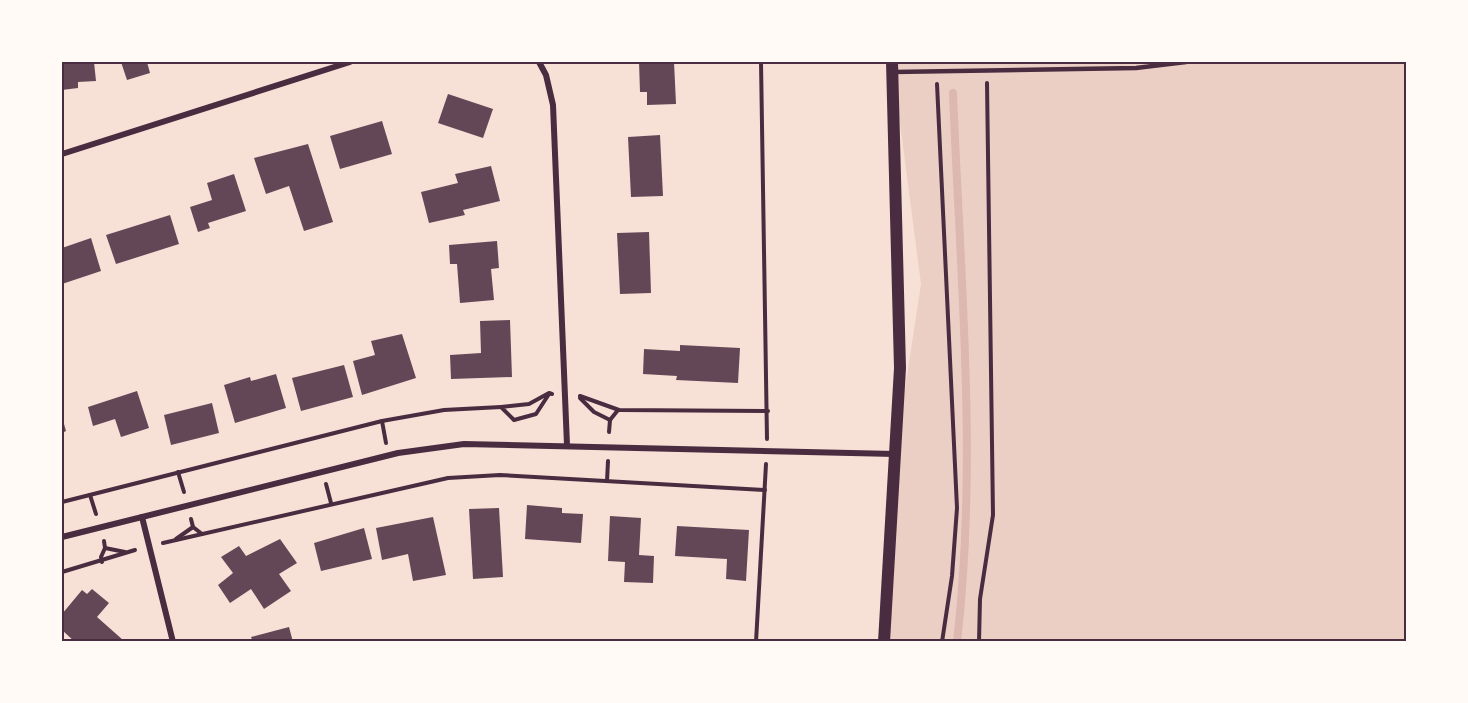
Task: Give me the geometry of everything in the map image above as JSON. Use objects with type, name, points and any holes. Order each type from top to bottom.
[{"type":"main road","points":[[884,642],[900,368],[893,67]]},
{"type":"street","points":[[62,154],[350,62]]},
{"type":"street","points":[[539,62],[546,75],[553,105],[567,445]]},
{"type":"street","points":[[62,537],[388,456],[464,444],[895,454]]},
{"type":"street","points":[[142,517],[173,642]]},
{"type":"lane","points":[[893,67],[936,71],[1024,72],[1136,68],[1186,62]]},
{"type":"path","points":[[618,410],[610,420],[594,412],[578,395],[618,410],[768,411],[761,62]]},
{"type":"path","points":[[979,642],[980,599],[993,515],[987,70]]},
{"type":"path","points":[[936,71],[957,508],[952,576],[942,642]]},
{"type":"path","points":[[62,502],[382,421],[444,410],[529,404],[549,393],[546,403],[536,414],[514,420],[501,407]]},
{"type":"path","points":[[382,421],[388,456]]},
{"type":"path","points":[[202,534],[193,527],[175,540],[202,534],[448,478],[500,475],[765,490],[756,642]]},
{"type":"path","points":[[62,573],[102,562],[126,552],[105,548],[101,556],[102,562]]},
{"type":"shaded area","points":[[892,62],[1406,62],[1406,641],[884,642],[895,454],[921,284]]},
{"type":"building","points":[[62,62],[94,62],[96,81],[78,82],[78,88],[62,90]]},
{"type":"building","points":[[121,62],[147,62],[150,73],[127,80]]},
{"type":"building","points":[[639,62],[674,62],[676,104],[647,105],[647,92],[640,92]]},
{"type":"building","points":[[448,94],[493,109],[483,138],[438,123]]},
{"type":"building","points":[[382,121],[392,154],[340,169],[330,136]]},
{"type":"building","points":[[660,135],[663,196],[631,197],[628,137]]},
{"type":"building","points":[[308,144],[333,222],[304,231],[289,186],[266,194],[254,158]]},
{"type":"building","points":[[491,166],[500,201],[463,210],[465,215],[429,223],[421,192],[458,183],[455,174]]},
{"type":"building","points":[[234,174],[246,211],[208,223],[210,228],[198,232],[190,207],[212,200],[207,183]]},
{"type":"building","points":[[170,215],[179,244],[116,264],[106,235]]},
{"type":"building","points":[[649,232],[651,293],[620,294],[617,233]]},
{"type":"building","points":[[91,238],[101,271],[62,284],[62,248]]},
{"type":"building","points":[[497,241],[499,268],[491,269],[494,300],[460,303],[457,264],[450,264],[449,245]]},
{"type":"building","points":[[510,320],[512,377],[451,379],[450,355],[481,353],[480,321]]},
{"type":"building","points":[[402,334],[416,378],[362,395],[353,361],[375,355],[371,341]]},
{"type":"building","points":[[680,345],[740,348],[738,383],[676,380],[677,376],[643,374],[644,349],[680,351]]},
{"type":"building","points":[[344,365],[353,397],[301,411],[292,378]]},
{"type":"building","points":[[276,374],[286,408],[235,423],[224,385],[250,377],[251,381]]},
{"type":"building","points":[[137,391],[149,428],[121,437],[115,419],[93,426],[88,407]]},
{"type":"building","points":[[212,403],[219,433],[171,445],[164,415]]},
{"type":"building","points":[[62,417],[66,431],[62,433]]},
{"type":"building","points":[[527,505],[562,508],[562,513],[583,514],[581,543],[525,539]]},
{"type":"building","points":[[499,508],[503,577],[473,579],[469,509]]},
{"type":"building","points":[[610,516],[641,518],[639,555],[654,556],[653,583],[624,582],[625,562],[608,561]]},
{"type":"building","points":[[433,517],[446,575],[413,581],[408,554],[382,560],[376,528]]},
{"type":"building","points":[[677,526],[749,530],[746,581],[726,579],[727,559],[675,556]]},
{"type":"building","points":[[364,528],[372,559],[321,571],[314,543]]},
{"type":"building","points":[[280,539],[297,563],[279,574],[291,591],[264,609],[251,589],[230,603],[218,585],[233,573],[221,557],[239,546],[246,556]]},
{"type":"building","points":[[92,589],[109,603],[97,617],[123,640],[121,642],[75,642],[62,630],[62,614],[82,590],[87,594]]},
{"type":"building","points":[[289,627],[293,642],[253,642],[251,637]]},
{"type":"waterway","points":[[953,93],[967,436],[963,574],[957,642]]}]
